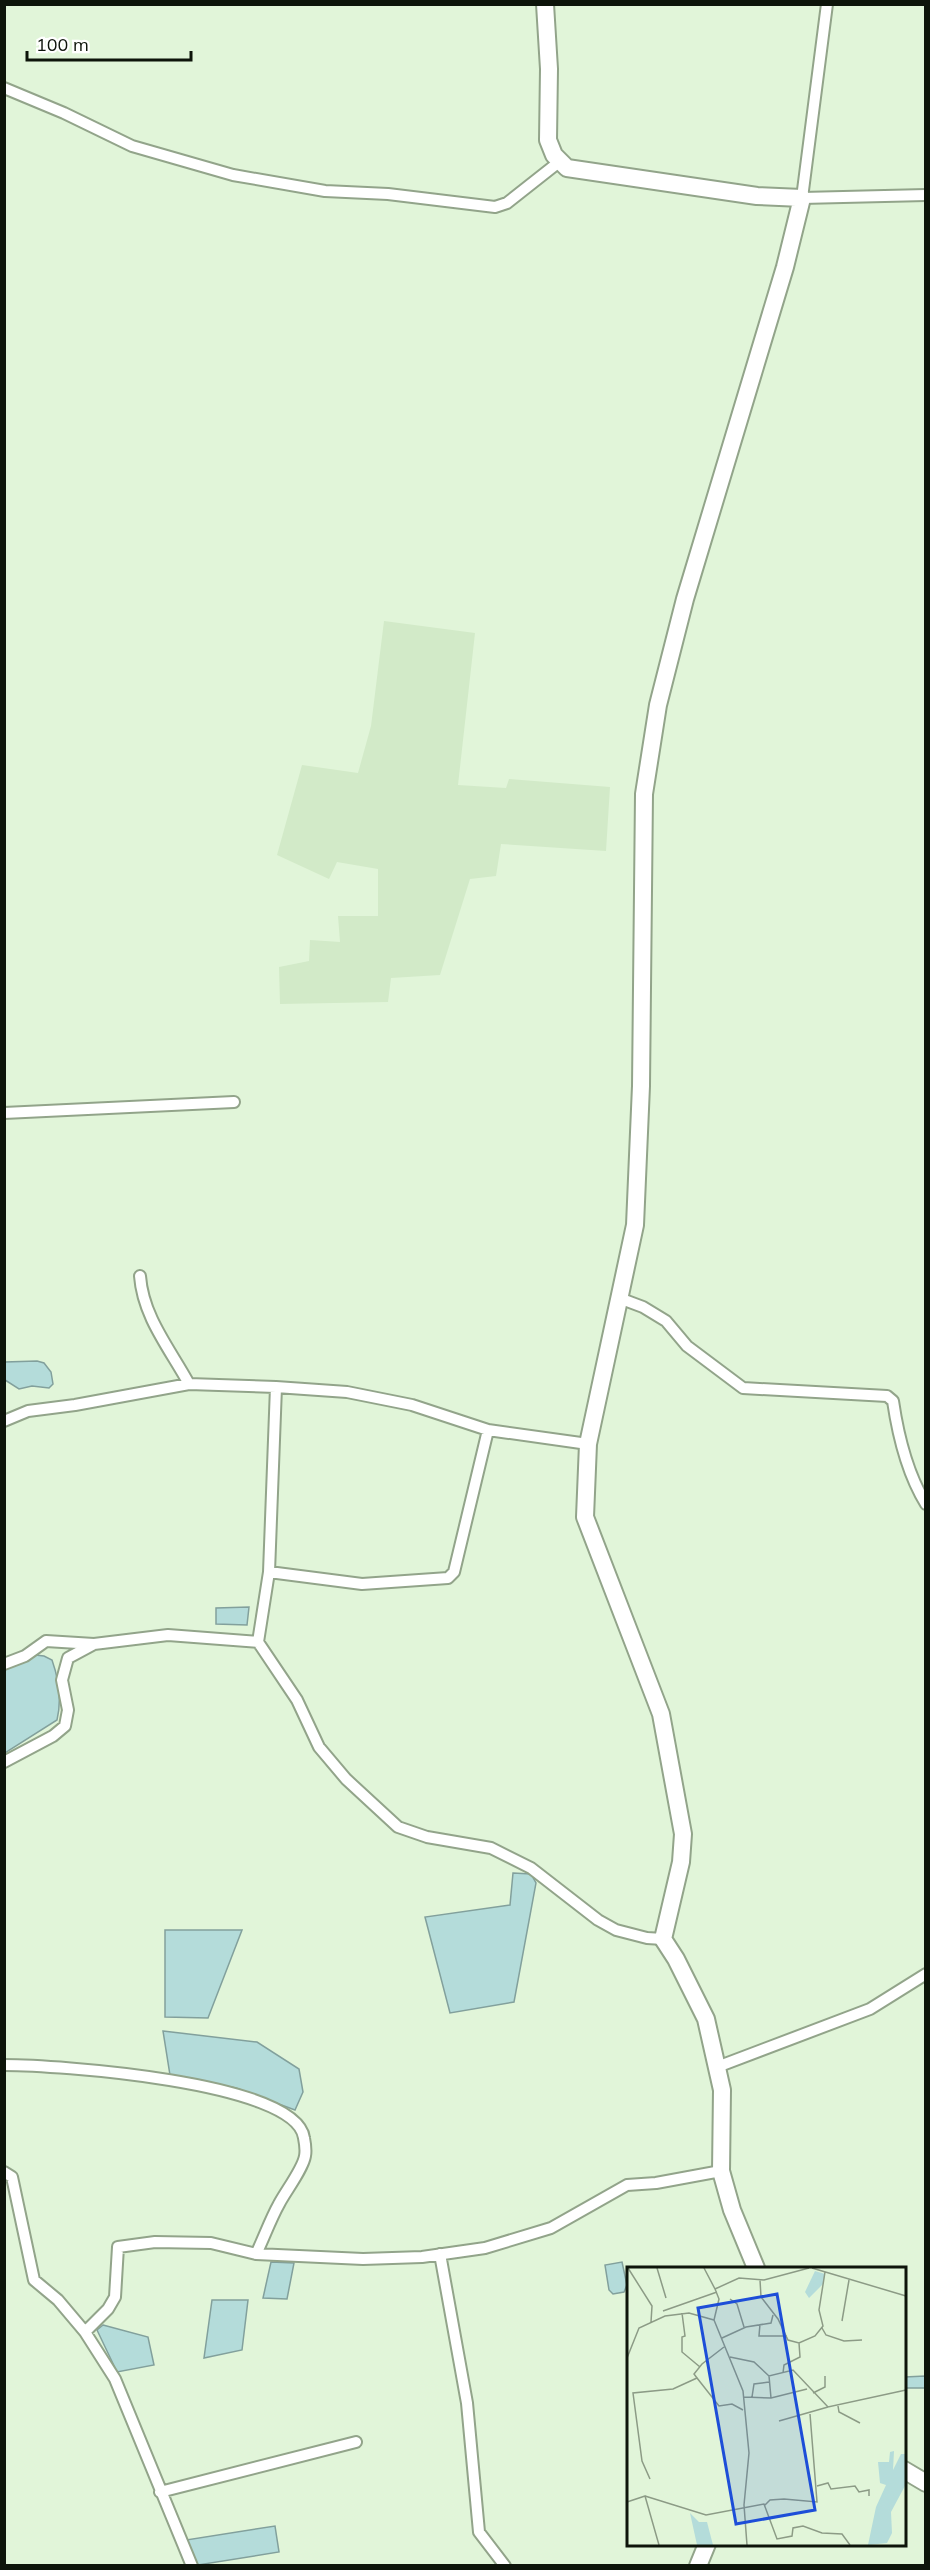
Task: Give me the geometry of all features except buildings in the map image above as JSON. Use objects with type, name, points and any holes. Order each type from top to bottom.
[{"type":"street","points":[[545,4],[549,69],[548,140],[559,162],[567,168],[757,196],[802,198],[926,195]]},
{"type":"street","points":[[756,2267],[732,2210],[721,2171],[722,2090],[706,2019],[676,1959],[663,1939],[681,1862],[683,1834],[661,1714],[585,1517],[588,1444],[635,1225],[641,1086],[644,794],[658,705],[685,599],[785,267],[802,198],[827,4]]},
{"type":"street","points":[[4,88],[64,113],[132,146],[233,175],[326,191],[388,194],[495,207],[507,202],[559,162]]},
{"type":"street","points":[[4,1113],[234,1102]]},
{"type":"street","points":[[140,1276],[145,1305],[189,1384]]},
{"type":"street","points":[[618,1298],[643,1307],[666,1321],[687,1346],[743,1388],[887,1396],[893,1401],[906,1454],[919,1492],[926,1504]]},
{"type":"street","points":[[4,1421],[28,1411],[75,1405],[189,1384],[276,1387],[347,1392],[412,1405],[488,1430],[588,1444]]},
{"type":"street","points":[[276,1387],[268,1572],[258,1642],[297,1700],[319,1747],[346,1779],[398,1827],[427,1837],[491,1848],[531,1868],[598,1920],[616,1930],[647,1938],[663,1939]]},
{"type":"street","points":[[268,1572],[362,1584],[448,1578],[454,1572],[488,1430]]},
{"type":"street","points":[[4,1664],[25,1656],[46,1641],[94,1644],[168,1635],[258,1642]]},
{"type":"street","points":[[4,1762],[54,1736],[65,1726],[68,1710],[62,1680],[68,1658],[94,1644]]},
{"type":"street","points":[[717,2067],[870,2009],[926,1974]]},
{"type":"street","points":[[4,2065],[35,2065],[191,2083],[268,2104],[293,2117],[304,2135],[305,2158],[277,2206],[256,2254]]},
{"type":"street","points":[[85,2332],[108,2309],[115,2297],[118,2247],[155,2242],[211,2242],[256,2254],[363,2259],[440,2254],[485,2248],[550,2228],[627,2185],[656,2183],[721,2171]]},
{"type":"street","points":[[4,2172],[12,2177],[34,2280],[58,2300],[85,2332],[115,2379],[192,2565]]},
{"type":"street","points":[[440,2254],[467,2403],[479,2532],[505,2565]]},
{"type":"street","points":[[160,2492],[356,2442]]},
{"type":"street","points":[[906,2471],[926,2483]]},
{"type":"street","points":[[698,2565],[706,2546]]},
{"type":"shaded area","points":[[384,621],[475,633],[458,785],[506,788],[509,779],[610,787],[606,851],[501,844],[496,876],[470,879],[440,975],[391,978],[388,1002],[280,1004],[279,967],[309,961],[310,940],[340,942],[338,916],[378,916],[378,869],[337,862],[329,879],[277,855],[302,765],[358,773],[371,726]]},
{"type":"water","points":[[37,1361],[44,1363],[51,1372],[53,1384],[49,1388],[32,1386],[19,1389],[5,1380],[5,1362]]},
{"type":"water","points":[[249,1607],[247,1625],[216,1624],[216,1608]]},
{"type":"water","points":[[35,1655],[52,1660],[59,1690],[57,1720],[5,1753],[5,1669]]},
{"type":"water","points":[[513,1873],[531,1874],[536,1883],[514,2002],[450,2013],[425,1917],[510,1905]]},
{"type":"water","points":[[165,1930],[242,1930],[208,2018],[165,2017]]},
{"type":"water","points":[[163,2031],[257,2042],[299,2069],[303,2092],[295,2110],[236,2088],[170,2075]]},
{"type":"water","points":[[271,2262],[294,2263],[287,2299],[263,2298]]},
{"type":"water","points":[[622,2262],[627,2285],[624,2292],[613,2294],[609,2290],[605,2265]]},
{"type":"water","points":[[212,2300],[248,2300],[242,2350],[204,2358]]},
{"type":"water","points":[[103,2325],[148,2337],[154,2365],[117,2372],[97,2330]]},
{"type":"water","points":[[925,2376],[925,2388],[906,2388],[906,2377]]},
{"type":"water","points":[[275,2526],[279,2552],[198,2565],[186,2540]]}]
